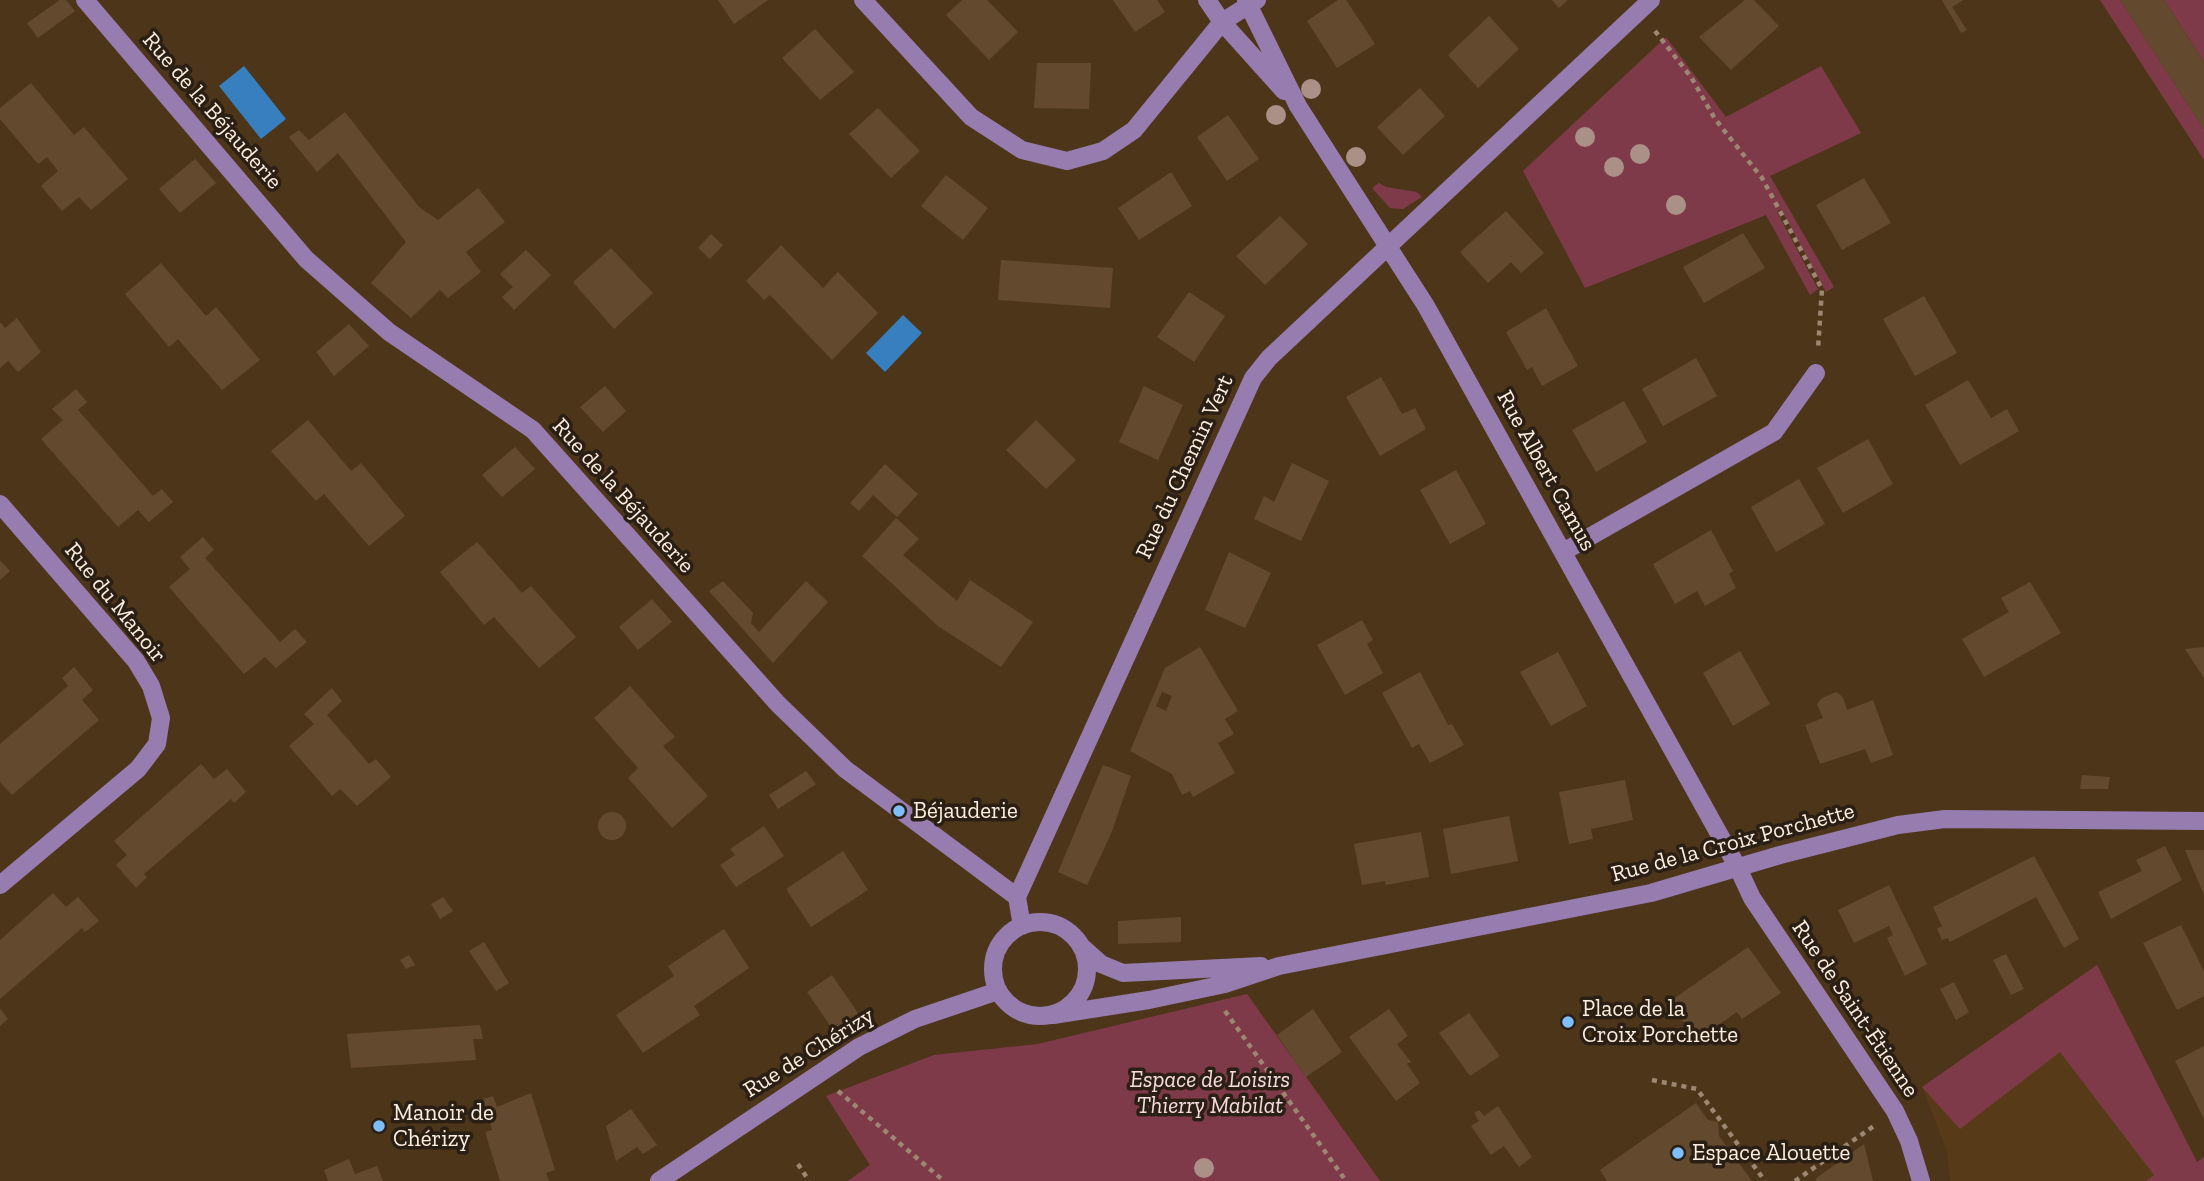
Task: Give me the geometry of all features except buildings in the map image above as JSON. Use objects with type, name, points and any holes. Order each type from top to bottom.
[{"type":"street","name":"Rue de la Béjauderie","points":[[85,0],[306,259],[389,332],[533,430],[778,704],[835,760],[1017,897]]},
{"type":"street","points":[[863,0],[971,117],[1022,150],[1067,160],[1103,151],[1134,130],[1222,22]]},
{"type":"street","name":"Rue Albert Camus","points":[[1207,0],[1222,22],[1298,106]]},
{"type":"street","name":"Rue Albert Camus","points":[[1222,22],[1251,1],[1298,106],[1426,306],[1738,868]]},
{"type":"street","name":"Rue du Chemin Vert","points":[[1017,897],[1242,397],[1269,358],[1645,5]]},
{"type":"street","points":[[1563,552],[1774,432],[1816,373]]},
{"type":"street","name":"Rue du Manoir","points":[[0,504],[136,661],[151,687],[161,718],[157,744],[138,769],[0,885]]},
{"type":"street","name":"Rue de la Croix Porchette","points":[[1053,1015],[1092,1011],[1208,987],[1279,966],[1651,893],[1854,835],[1945,819],[2204,821]]},
{"type":"street","name":"Rue de Saint-Étienne","points":[[1738,868],[1752,898],[1895,1111],[1921,1181]]},
{"type":"street","points":[[1017,897],[1022,926]]},
{"type":"street","points":[[1039,922],[1056,925],[1071,934],[1082,947],[1087,964],[1086,981],[1079,997],[1067,1008],[1053,1015],[1037,1017],[1021,1013],[1008,1004],[998,991],[993,976],[999,946],[1009,934],[1022,926],[1039,922]]},
{"type":"street","name":"Rue de la Croix Porchette","points":[[1082,947],[1101,964],[1123,973],[1279,966]]},
{"type":"street","name":"Rue de Chérizy","points":[[659,1181],[823,1070],[876,1038],[915,1019],[998,991]]},
{"type":"path","points":[[1645,5],[1730,139],[1754,165],[1822,289],[1816,373]]},
{"type":"path","points":[[1208,987],[1346,1181]]},
{"type":"path","points":[[823,1070],[839,1092],[944,1181]]},
{"type":"path","points":[[1652,1080],[1697,1089],[1765,1181]]},
{"type":"path","points":[[1796,1181],[1895,1111]]},
{"type":"path","points":[[798,1164],[809,1181]]},
{"type":"shaded area","points":[[2097,965],[2197,1162],[2204,1157],[2204,1181],[1950,1181],[1947,1151],[1922,1087]]},
{"type":"green space","points":[[2100,0],[2120,0],[2204,129],[2204,160]]},
{"type":"green space","points":[[2164,0],[2204,0],[2204,62],[2181,26]]},
{"type":"green space","points":[[1666,37],[1726,117],[1821,66],[1861,133],[1770,176],[1834,287],[1826,292],[1781,209],[1777,212],[1818,289],[1810,295],[1766,215],[1585,288],[1523,171]]},
{"type":"green space","points":[[1379,183],[1386,187],[1417,192],[1422,197],[1403,209],[1390,208],[1372,188]]},
{"type":"green space","points":[[2097,965],[2197,1162],[2204,1157],[2204,1181],[2146,1181],[2154,1175],[2060,1052],[1960,1129],[1922,1087]]},
{"type":"green space","name":"Espace de Loisirs Thierry Mabilat","points":[[1247,994],[1380,1181],[848,1181],[870,1165],[826,1096],[934,1055],[1038,1044]]},
{"type":"water","points":[[244,66],[286,119],[261,139],[219,86]]},
{"type":"water","points":[[903,315],[922,333],[885,372],[866,353]]},
{"type":"place","name":"Béjauderie","points":[[899,811]]},
{"type":"place","name":"Place de la Croix Porchette","points":[[1568,1022]]},
{"type":"place","name":"Manoir de Chérizy","points":[[379,1126]]},
{"type":"place","name":"Espace Alouette","points":[[1678,1153]]}]
